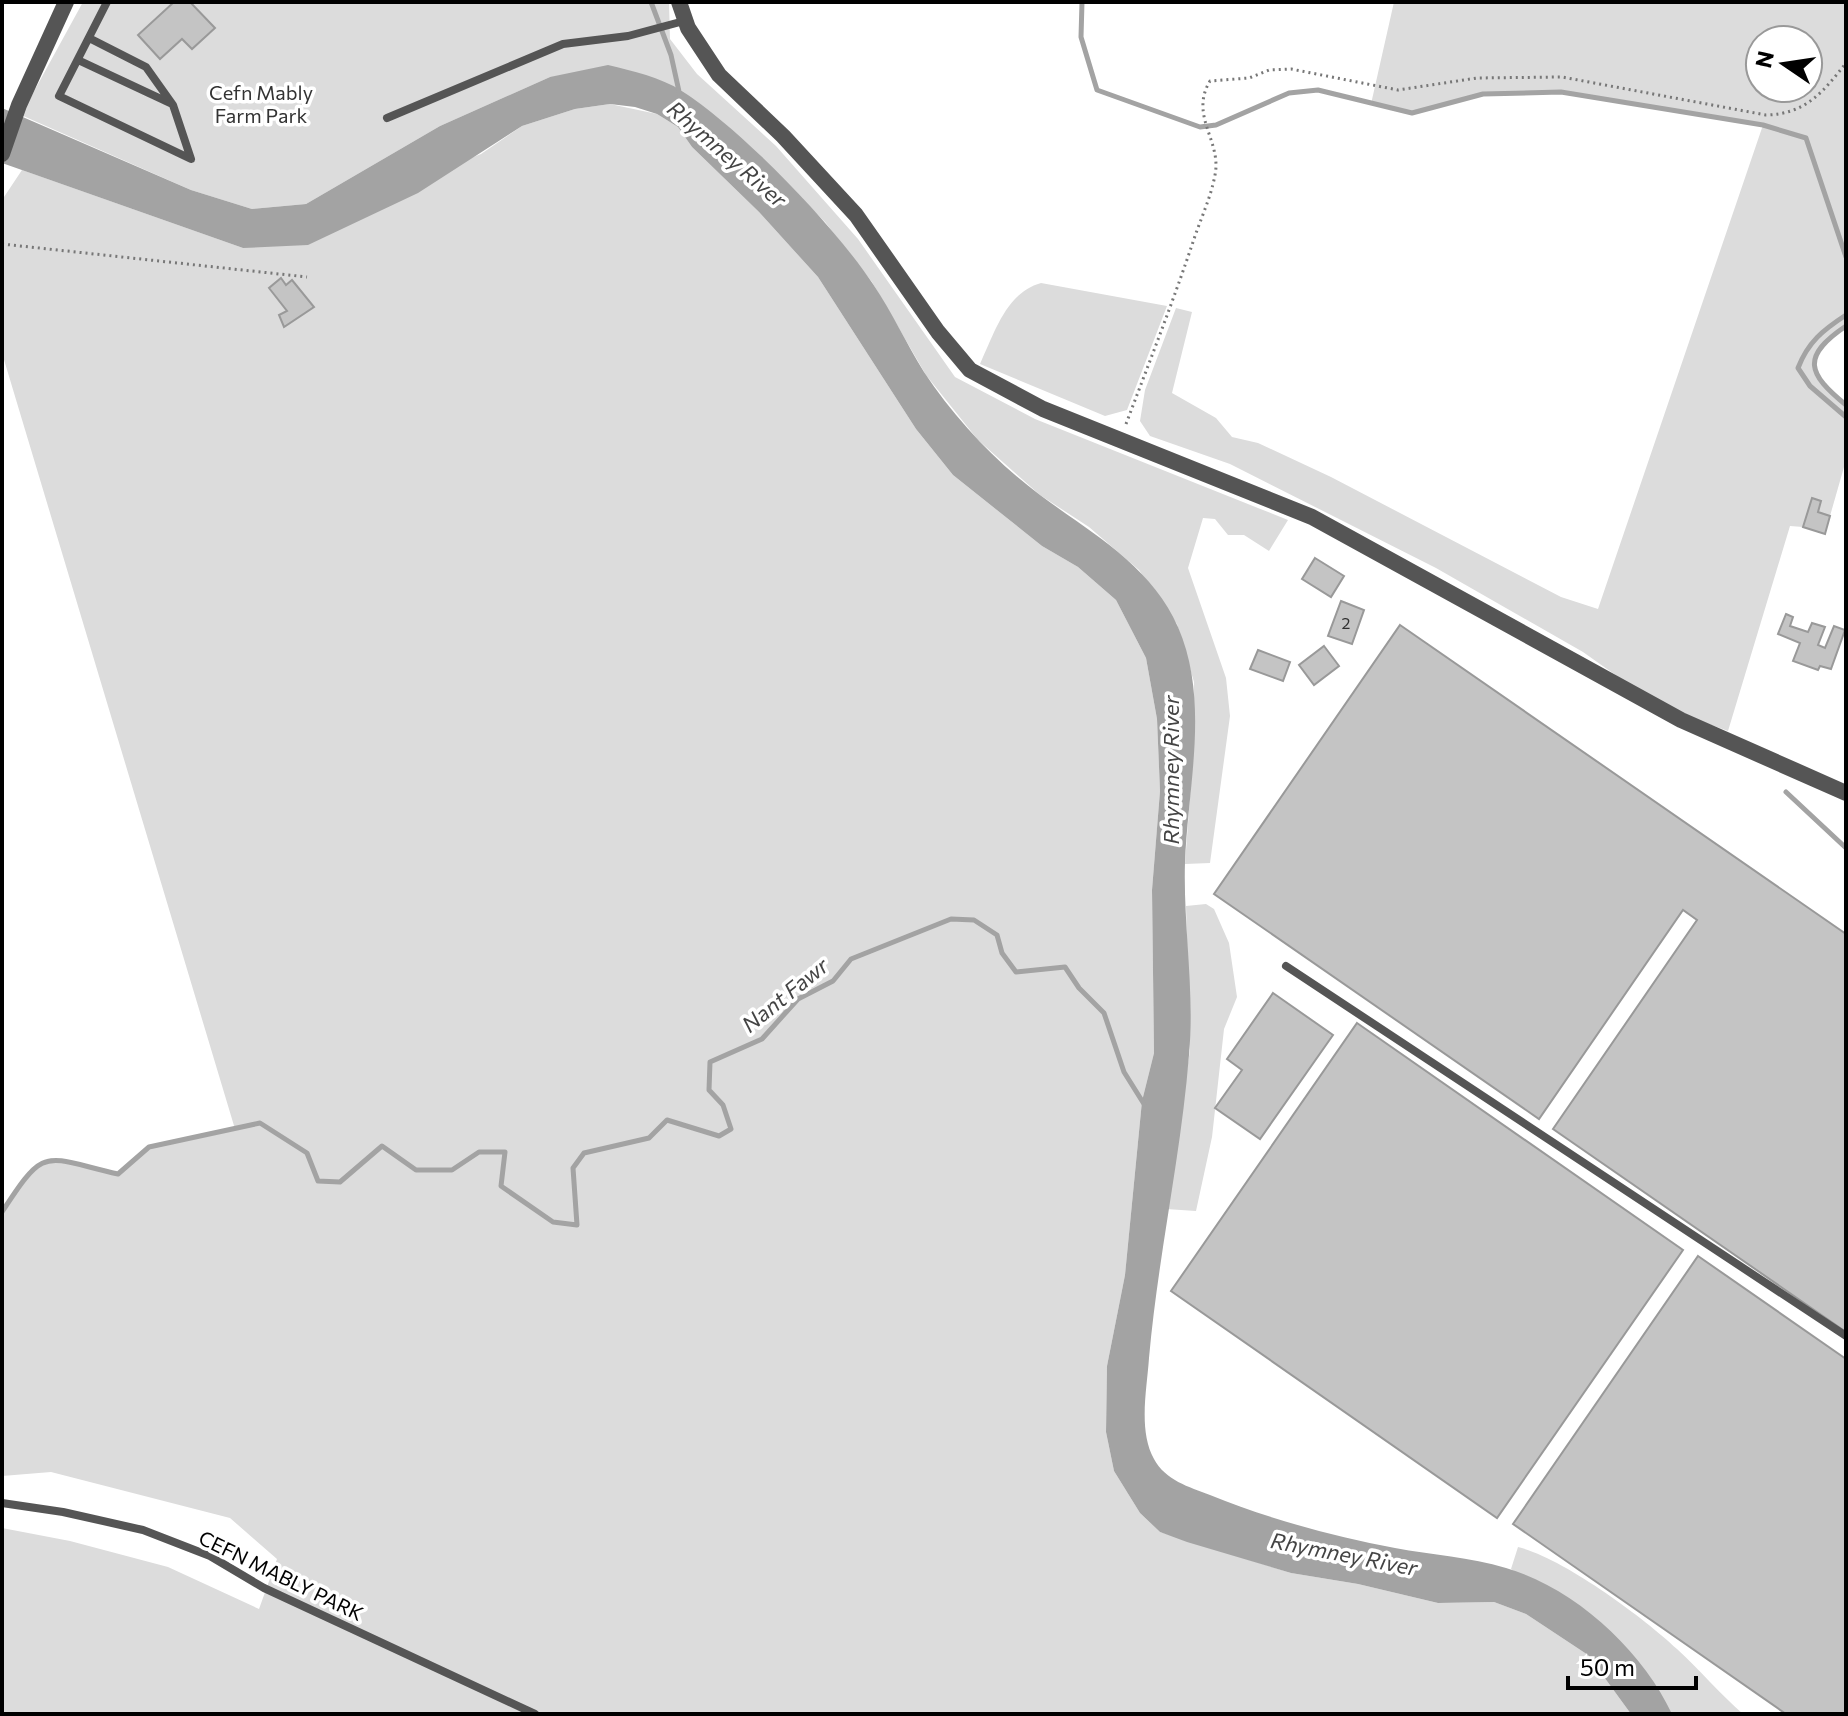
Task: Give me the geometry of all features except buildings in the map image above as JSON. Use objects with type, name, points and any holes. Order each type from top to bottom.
[{"type":"street","points":[[2,154],[19,105],[66,2]]},
{"type":"street","points":[[679,2],[684,21],[719,75],[783,136],[856,215],[938,332],[970,370],[1004,391],[1120,441],[1312,517],[1681,720],[1846,793]]},
{"type":"lane","points":[[89,38],[146,67],[173,105],[191,159],[59,96],[107,2]]},
{"type":"lane","points":[[387,118],[563,44],[628,36],[684,21]]},
{"type":"lane","points":[[78,60],[173,105]]},
{"type":"lane","points":[[1286,966],[1846,1336]]},
{"type":"lane","name":"CEFN MABLY PARK","points":[[2,1503],[63,1512],[143,1530],[197,1551],[264,1588],[535,1714]]},
{"type":"path","points":[[1120,441],[1173,301],[1216,174],[1215,150],[1205,130],[1203,115],[1204,91],[1210,81],[1249,78],[1269,70],[1291,69],[1398,90],[1477,78],[1562,77],[1727,109],[1779,115],[1818,98],[1846,63]]},
{"type":"path","points":[[2,244],[307,277]]},
{"type":"green space","name":"Cefn Mably Farm Park","points":[[83,2],[669,2],[670,39],[697,74],[776,146],[858,239],[955,377],[1035,419],[1288,520],[1269,551],[1244,535],[1228,535],[1215,519],[1203,518],[1188,568],[1226,678],[1230,716],[1210,863],[1185,864],[1194,743],[1194,682],[1177,624],[1139,570],[1089,527],[1040,495],[978,440],[926,375],[872,282],[825,222],[758,156],[680,89],[550,77],[440,126],[306,204],[252,209],[191,190],[21,115]]},
{"type":"green space","points":[[1394,2],[1846,2],[1846,326],[1822,347],[1814,366],[1823,384],[1846,405],[1846,460],[1830,516],[1818,512],[1821,501],[1813,498],[1803,527],[1790,526],[1728,731],[1692,718],[1631,686],[1583,652],[1436,568],[1230,464],[1150,436],[1140,421],[1145,390],[1176,308],[1192,312],[1172,393],[1216,418],[1232,437],[1258,443],[1331,477],[1561,597],[1598,609],[1763,125],[1561,92],[1483,94],[1412,113],[1371,104]]},
{"type":"green space","points":[[610,104],[657,114],[678,127],[692,147],[759,212],[818,277],[916,429],[953,475],[1042,546],[1078,567],[1116,600],[1146,658],[1157,719],[1160,791],[1152,890],[1154,1053],[1142,1101],[1125,1275],[1107,1366],[1106,1432],[1114,1471],[1140,1513],[1160,1532],[1291,1573],[1358,1584],[1438,1603],[1494,1602],[1526,1614],[1588,1655],[1631,1714],[2,1714],[2,1528],[70,1541],[168,1567],[259,1609],[277,1559],[230,1518],[51,1472],[2,1476],[2,1212],[31,1168],[51,1158],[118,1174],[149,1147],[235,1129],[2,353],[2,200],[22,170],[243,248],[481,154],[522,126],[575,109]]},
{"type":"green space","points":[[1041,283],[1167,306],[1127,410],[1105,416],[980,364],[1010,305],[1019,295]]},
{"type":"green space","points":[[1206,904],[1214,909],[1229,943],[1237,997],[1224,1029],[1212,1137],[1196,1211],[1166,1209],[1190,1050],[1186,906]]},
{"type":"green space","points":[[1518,1547],[1557,1563],[1624,1606],[1677,1649],[1743,1714],[1672,1714],[1629,1652],[1511,1569]]},
{"type":"water","name":"Rhymney River","points":[[608,65],[674,86],[706,108],[758,153],[811,207],[856,260],[924,372],[963,423],[1024,482],[1136,568],[1166,605],[1178,627],[1188,655],[1195,713],[1185,862],[1190,1031],[1185,1093],[1145,1396],[1146,1435],[1154,1459],[1171,1478],[1186,1486],[1278,1519],[1371,1543],[1492,1564],[1532,1577],[1557,1590],[1604,1624],[1643,1667],[1672,1714],[1631,1714],[1588,1655],[1526,1614],[1494,1602],[1438,1603],[1358,1584],[1291,1573],[1160,1532],[1140,1513],[1114,1471],[1106,1432],[1107,1366],[1125,1275],[1142,1101],[1154,1053],[1152,890],[1160,791],[1157,719],[1146,658],[1116,600],[1078,567],[1042,546],[953,475],[916,429],[818,277],[759,212],[692,147],[678,127],[657,114],[635,107],[610,104],[575,109],[522,126],[418,193],[308,245],[243,248],[2,163],[2,108],[191,190],[252,209],[306,204],[440,126],[550,77]]},
{"type":"waterway","name":"Rhymney River","points":[[651,2],[671,55],[680,96]]},
{"type":"waterway","points":[[1082,2],[1081,37],[1097,90],[1200,127],[1216,125],[1289,93],[1318,90],[1412,113],[1483,94],[1561,92],[1763,125],[1806,138],[1846,257]]},
{"type":"waterway","points":[[1846,315],[1817,337],[1798,368],[1810,386],[1846,417]]},
{"type":"waterway","points":[[1846,326],[1821,347],[1814,366],[1824,384],[1846,405]]},
{"type":"waterway","points":[[1786,792],[1846,848]]},
{"type":"waterway","name":"Nant Fawr","points":[[2,1212],[28,1175],[48,1161],[74,1163],[118,1174],[149,1147],[260,1123],[307,1153],[318,1181],[340,1182],[382,1146],[416,1170],[452,1170],[479,1152],[505,1152],[501,1186],[553,1222],[577,1225],[573,1168],[584,1153],[649,1138],[667,1120],[719,1136],[731,1129],[723,1105],[709,1090],[710,1062],[762,1039],[798,999],[833,981],[851,959],[951,919],[974,920],[997,935],[1002,953],[1016,972],[1065,967],[1079,988],[1104,1013],[1124,1072],[1144,1104]]}]
